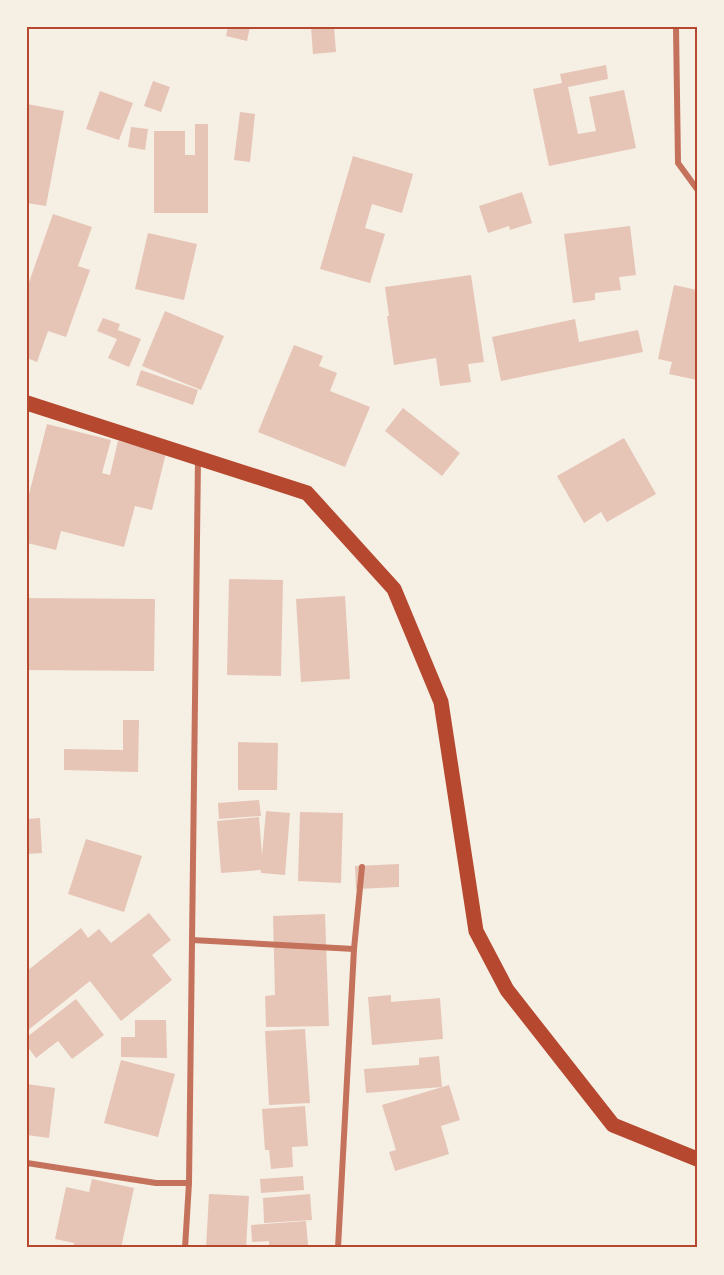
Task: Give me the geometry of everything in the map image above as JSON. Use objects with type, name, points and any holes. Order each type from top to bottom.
[{"type":"main road","points":[[27,403],[307,493],[394,589],[441,702],[476,931],[507,990],[613,1125],[697,1159]]},
{"type":"street","points":[[676,27],[678,163],[697,189]]},
{"type":"street","points":[[185,1248],[189,1183],[198,458]]},
{"type":"street","points":[[338,1248],[354,949],[362,867]]},
{"type":"street","points":[[192,940],[354,949]]},
{"type":"street","points":[[27,1163],[156,1183],[189,1183]]},
{"type":"building","points":[[228,27],[250,27],[247,41],[226,36]]},
{"type":"building","points":[[311,27],[334,27],[336,52],[313,54]]},
{"type":"building","points":[[606,65],[608,79],[568,87],[578,134],[596,131],[589,97],[624,90],[636,148],[549,166],[533,89],[562,83],[560,74]]},
{"type":"building","points":[[153,81],[170,87],[161,112],[144,106]]},
{"type":"building","points":[[100,91],[133,103],[119,140],[86,129]]},
{"type":"building","points":[[27,104],[64,111],[46,206],[27,203]]},
{"type":"building","points":[[240,112],[255,114],[250,162],[234,160]]},
{"type":"building","points":[[195,124],[208,124],[208,213],[154,213],[154,131],[185,131],[185,155],[195,155]]},
{"type":"building","points":[[131,127],[148,129],[145,150],[128,147]]},
{"type":"building","points":[[353,156],[413,174],[402,213],[372,204],[365,228],[385,234],[370,283],[320,269]]},
{"type":"building","points":[[522,192],[532,223],[510,230],[509,226],[488,233],[479,206]]},
{"type":"building","points":[[53,214],[92,227],[78,266],[90,270],[66,337],[48,331],[37,362],[27,358],[27,288]]},
{"type":"building","points":[[630,226],[636,275],[619,277],[621,290],[595,293],[595,300],[573,303],[564,234]]},
{"type":"building","points":[[148,233],[197,244],[184,300],[135,289]]},
{"type":"building","points":[[471,275],[484,362],[468,364],[471,382],[440,386],[436,358],[394,365],[385,287]]},
{"type":"building","points":[[674,285],[697,290],[697,380],[669,374],[672,362],[658,359]]},
{"type":"building","points":[[165,311],[224,336],[201,390],[142,366]]},
{"type":"building","points":[[103,318],[120,324],[118,330],[141,339],[129,367],[108,358],[117,339],[97,331]]},
{"type":"building","points":[[575,319],[579,342],[638,330],[643,352],[501,381],[492,337]]},
{"type":"building","points":[[294,345],[323,356],[319,366],[337,373],[330,391],[370,407],[345,467],[258,432]]},
{"type":"building","points":[[141,370],[198,390],[193,405],[136,385]]},
{"type":"building","points":[[403,408],[460,453],[442,476],[385,431]]},
{"type":"building","points":[[47,424],[111,440],[102,473],[110,475],[118,441],[166,453],[152,510],[135,506],[124,547],[61,531],[56,550],[27,543],[27,502]]},
{"type":"building","points":[[624,438],[656,494],[607,522],[601,512],[584,523],[557,476]]},
{"type":"building","points":[[229,579],[283,580],[281,676],[227,675]]},
{"type":"building","points":[[345,596],[350,679],[301,682],[296,599]]},
{"type":"building","points":[[27,598],[155,599],[154,671],[27,670]]},
{"type":"building","points":[[123,720],[139,720],[138,772],[64,770],[64,749],[123,750]]},
{"type":"building","points":[[238,742],[278,743],[277,790],[238,790]]},
{"type":"building","points":[[259,800],[261,816],[219,819],[218,803]]},
{"type":"building","points":[[266,811],[290,813],[285,875],[261,873],[261,870],[221,873],[217,821],[259,817],[262,855]]},
{"type":"building","points":[[300,812],[343,813],[341,883],[298,881]]},
{"type":"building","points":[[40,818],[42,853],[27,854],[27,819]]},
{"type":"building","points":[[86,839],[142,856],[124,912],[68,894]]},
{"type":"building","points":[[399,864],[399,887],[356,889],[355,866]]},
{"type":"building","points":[[149,913],[171,940],[152,955],[172,980],[121,1021],[90,981],[27,1031],[27,971],[81,928],[88,938],[99,929],[111,943]]},
{"type":"building","points":[[325,914],[329,1026],[266,1027],[265,996],[275,995],[273,916]]},
{"type":"building","points":[[391,995],[391,1002],[440,998],[443,1039],[372,1045],[368,997]]},
{"type":"building","points":[[76,999],[104,1035],[72,1059],[58,1041],[36,1058],[27,1046],[27,1037]]},
{"type":"building","points":[[135,1020],[166,1020],[167,1058],[121,1057],[121,1037],[135,1037]]},
{"type":"building","points":[[305,1029],[310,1103],[269,1105],[265,1031]]},
{"type":"building","points":[[439,1056],[442,1087],[366,1093],[364,1069],[419,1065],[419,1058]]},
{"type":"building","points":[[121,1060],[175,1074],[158,1137],[104,1123]]},
{"type":"building","points":[[27,1084],[55,1088],[49,1138],[27,1135]]},
{"type":"building","points":[[449,1085],[460,1120],[441,1126],[449,1154],[395,1171],[389,1152],[396,1150],[382,1105]]},
{"type":"building","points":[[305,1106],[308,1146],[292,1147],[293,1167],[271,1169],[269,1150],[265,1150],[262,1109]]},
{"type":"building","points":[[303,1176],[304,1190],[261,1193],[260,1179]]},
{"type":"building","points":[[92,1179],[134,1188],[121,1248],[73,1248],[74,1243],[55,1239],[66,1187],[89,1192]]},
{"type":"building","points":[[209,1194],[249,1196],[246,1248],[206,1248]]},
{"type":"building","points":[[310,1194],[312,1220],[264,1223],[263,1198]]},
{"type":"building","points":[[306,1221],[308,1245],[269,1248],[269,1241],[252,1242],[251,1225]]}]
